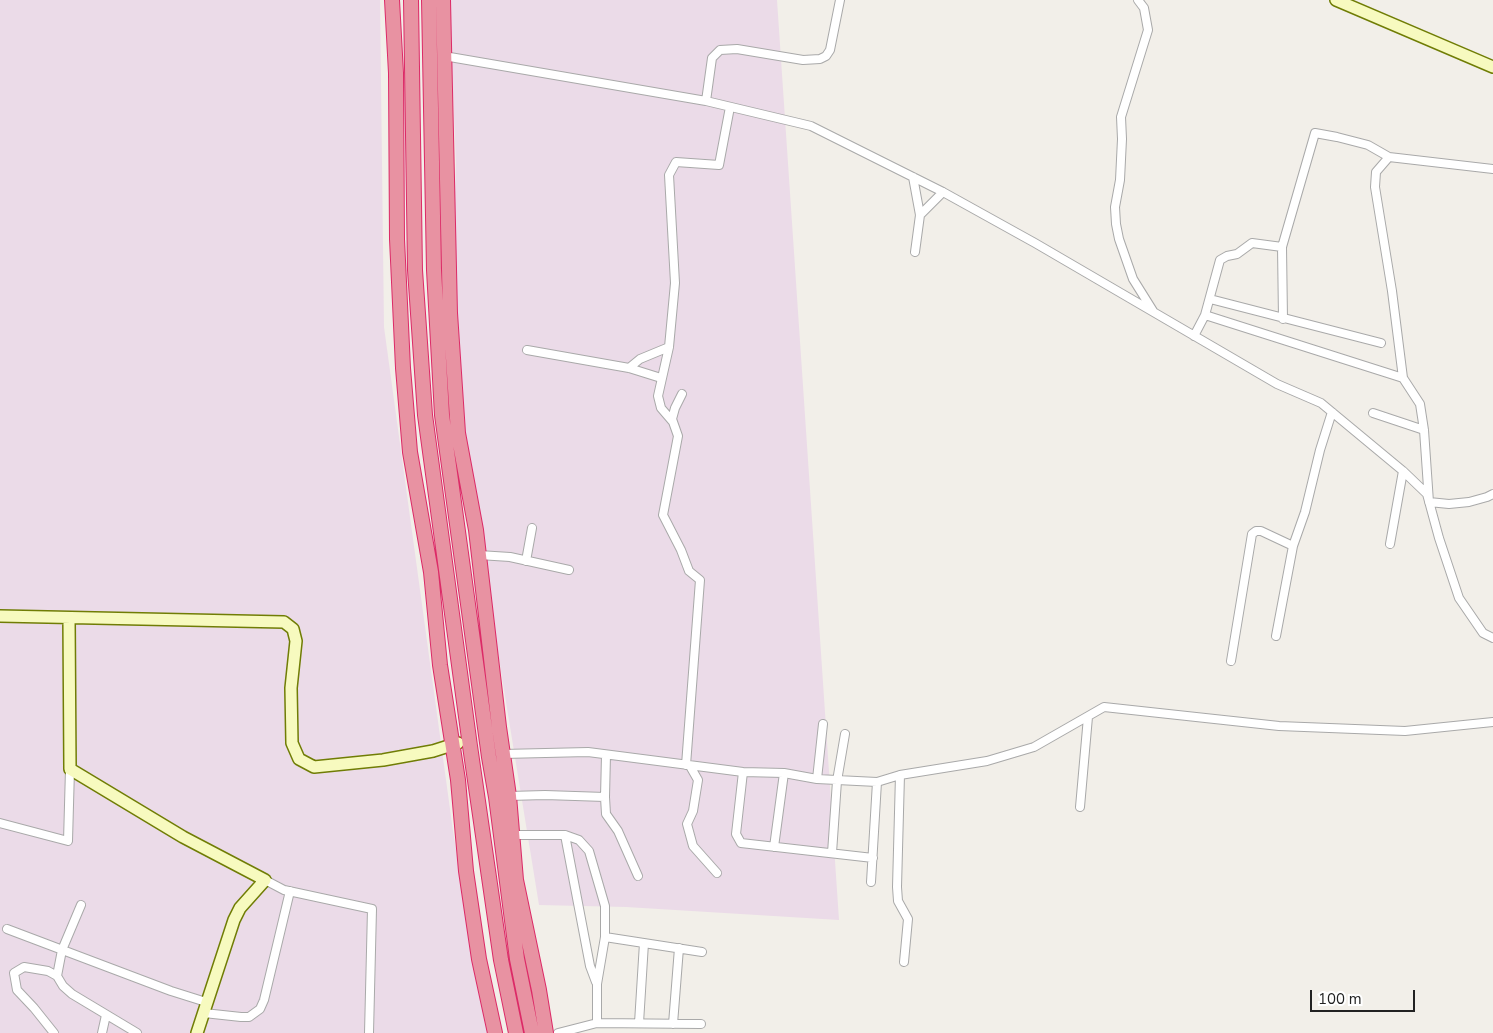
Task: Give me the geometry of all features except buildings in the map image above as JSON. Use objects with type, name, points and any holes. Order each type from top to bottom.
[{"type":"highway","points":[[392,0],[396,73],[397,240],[402,368],[408,434],[431,572],[440,665],[456,745],[466,871],[479,959],[495,1033]]},
{"type":"highway","points":[[411,0],[415,270],[425,415],[470,746],[502,960],[516,1033]]},
{"type":"highway","points":[[429,0],[434,270],[442,415],[517,959],[532,1033]]},
{"type":"highway","points":[[443,0],[450,322],[458,433],[476,530],[498,739],[503,754],[509,796],[516,880],[546,1033]]},
{"type":"highway","points":[[396,119],[412,119]]},
{"type":"street","points":[[706,101],[712,58],[720,50],[737,50],[803,60],[820,59],[826,56],[831,45],[840,0]]},
{"type":"street","points":[[1138,0],[1144,8],[1148,30],[1121,117],[1120,180],[1115,207],[1119,239],[1133,279],[1154,313]]},
{"type":"street","points":[[1336,0],[1359,5],[1493,66]]},
{"type":"street","points":[[444,56],[706,101],[810,126],[944,192],[1277,384],[1321,403],[1403,471],[1427,494],[1459,598],[1483,633],[1493,638]]},
{"type":"street","points":[[674,424],[661,408],[658,396],[670,347],[675,283],[669,175],[676,162],[719,165],[730,107]]},
{"type":"street","points":[[1284,319],[1282,247],[1315,133],[1368,145],[1389,157],[1493,169]]},
{"type":"street","points":[[1389,157],[1376,172],[1375,187],[1392,291],[1403,378],[1420,404],[1424,430],[1429,502]]},
{"type":"street","points":[[913,177],[920,215],[915,252]]},
{"type":"street","points":[[920,215],[944,192]]},
{"type":"street","points":[[1194,336],[1210,299],[1220,260],[1237,254],[1252,243],[1282,247]]},
{"type":"street","points":[[1210,299],[1381,344]]},
{"type":"street","points":[[1204,315],[1403,378]]},
{"type":"street","points":[[629,368],[640,359],[670,347]]},
{"type":"street","points":[[527,350],[629,368],[661,378]]},
{"type":"street","points":[[682,394],[672,419],[678,436],[663,515],[681,550],[689,571],[700,580],[688,765],[698,780],[693,811],[686,824],[693,846],[717,872]]},
{"type":"street","points":[[1276,636],[1293,546],[1305,512],[1320,450],[1332,412]]},
{"type":"street","points":[[1373,413],[1424,430]]},
{"type":"street","points":[[1390,544],[1403,471]]},
{"type":"street","points":[[1429,502],[1448,504],[1469,502],[1493,494]]},
{"type":"street","points":[[526,561],[532,528]]},
{"type":"street","points":[[1231,662],[1252,534],[1256,531],[1262,531],[1293,546]]},
{"type":"street","points":[[479,555],[510,557],[569,570]]},
{"type":"street","points":[[0,616],[284,622],[293,629],[296,641],[291,688],[292,743],[299,758],[314,767],[383,760],[433,752],[456,745]]},
{"type":"street","points":[[0,823],[68,841],[70,769],[69,618]]},
{"type":"street","points":[[503,754],[588,752],[743,772],[784,773],[817,779],[877,782],[900,775],[987,761],[1034,747],[1104,707],[1278,726],[1405,731],[1493,722]]},
{"type":"street","points":[[1080,807],[1088,717]]},
{"type":"street","points":[[817,779],[823,724]]},
{"type":"street","points":[[832,853],[837,780],[845,734]]},
{"type":"street","points":[[606,755],[606,814],[618,831],[638,876]]},
{"type":"street","points":[[70,769],[183,837],[265,880],[290,891],[372,909],[369,1033]]},
{"type":"street","points":[[743,772],[736,834],[741,843],[873,858]]},
{"type":"street","points":[[774,847],[784,773]]},
{"type":"street","points":[[900,775],[897,887],[898,901],[908,919],[904,962]]},
{"type":"street","points":[[872,882],[877,782]]},
{"type":"street","points":[[509,796],[605,797]]},
{"type":"street","points":[[513,835],[565,835],[579,840],[589,851],[605,906],[604,937],[597,984],[597,1023]]},
{"type":"street","points":[[565,835],[590,966],[597,984]]},
{"type":"street","points":[[197,1033],[234,920],[240,908],[265,880]]},
{"type":"street","points":[[7,929],[171,991],[205,1008],[241,1017],[249,1016],[260,1009],[264,1000],[290,891]]},
{"type":"street","points":[[57,976],[62,950],[81,905]]},
{"type":"street","points":[[604,937],[702,952]]},
{"type":"street","points":[[639,1023],[644,943]]},
{"type":"street","points":[[673,1024],[679,948]]},
{"type":"street","points":[[54,1033],[17,990],[14,973],[24,967],[48,971],[57,976],[63,986],[72,994],[137,1033]]},
{"type":"street","points":[[102,1033],[106,1015]]},
{"type":"street","points":[[558,1033],[597,1023],[701,1024]]},
{"type":"shaded area","points":[[0,0],[380,0],[384,327],[453,831],[465,903],[491,1033],[0,1033]]},
{"type":"shaded area","points":[[449,0],[777,0],[839,920],[626,907],[539,905],[466,456],[452,279],[456,163]]}]
